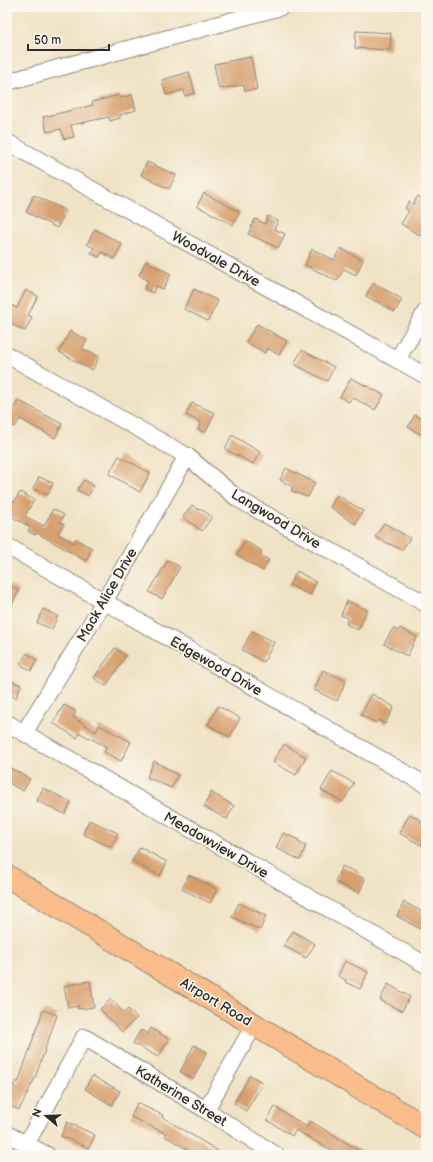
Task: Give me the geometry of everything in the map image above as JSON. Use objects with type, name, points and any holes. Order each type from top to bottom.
[{"type":"highway","name":"Airport Road","points":[[7,876],[426,1128]]},
{"type":"street","points":[[7,82],[281,7]]},
{"type":"street","name":"Woodvale Drive","points":[[7,142],[426,376]]},
{"type":"street","points":[[397,360],[426,311]]},
{"type":"street","name":"Langwood Drive","points":[[7,355],[187,456],[238,499],[426,604]]},
{"type":"street","name":"Mack Alice Drive","points":[[24,733],[104,602],[187,456]]},
{"type":"street","name":"Edgewood Drive","points":[[7,546],[426,785]]},
{"type":"street","name":"Meadowview Drive","points":[[7,723],[426,966]]},
{"type":"street","points":[[206,1110],[254,1025]]},
{"type":"street","name":"Katherine Street","points":[[27,1143],[84,1037],[206,1110],[276,1155]]},
{"type":"street","points":[[7,1134],[27,1143],[47,1155]]},
{"type":"building","points":[[356,31],[391,33],[390,50],[355,48]]},
{"type":"building","points":[[251,57],[257,89],[245,91],[244,85],[219,89],[214,64]]},
{"type":"building","points":[[189,72],[195,93],[185,96],[184,90],[166,95],[162,80]]},
{"type":"building","points":[[119,95],[120,98],[132,95],[136,110],[120,115],[120,118],[110,121],[109,117],[71,125],[74,137],[64,139],[61,129],[47,132],[43,117],[93,105],[92,102]]},
{"type":"building","points":[[147,162],[176,175],[169,189],[141,175]]},
{"type":"building","points":[[204,193],[240,212],[233,225],[197,206]]},
{"type":"building","points":[[34,195],[66,211],[57,228],[26,212]]},
{"type":"building","points":[[418,196],[426,201],[426,208],[421,217],[426,221],[426,228],[421,236],[401,224],[409,211],[405,208],[409,201],[413,204]]},
{"type":"building","points":[[268,216],[278,221],[274,229],[285,234],[278,248],[248,234],[255,219],[265,224]]},
{"type":"building","points":[[95,229],[122,244],[114,259],[102,252],[99,257],[91,253],[94,248],[87,244]]},
{"type":"building","points":[[340,248],[363,260],[356,275],[344,269],[337,281],[305,265],[312,249],[334,260]]},
{"type":"building","points":[[146,261],[171,274],[163,289],[156,286],[153,293],[144,289],[148,281],[139,275]]},
{"type":"building","points":[[373,283],[402,299],[395,312],[366,296]]},
{"type":"building","points":[[194,289],[218,301],[208,321],[184,309]]},
{"type":"building","points":[[26,290],[38,296],[28,315],[32,317],[25,331],[7,322],[7,303],[17,308]]},
{"type":"building","points":[[257,324],[287,341],[279,355],[267,348],[265,353],[246,342]]},
{"type":"building","points":[[70,331],[87,340],[82,349],[99,357],[92,370],[59,352]]},
{"type":"building","points":[[302,350],[334,367],[327,381],[294,364]]},
{"type":"building","points":[[351,378],[384,395],[375,410],[352,397],[349,402],[340,397]]},
{"type":"building","points":[[18,400],[62,424],[55,438],[20,419],[15,427],[7,423]]},
{"type":"building","points":[[192,403],[215,413],[205,433],[198,429],[201,422],[186,415]]},
{"type":"building","points":[[415,415],[426,421],[426,437],[408,427]]},
{"type":"building","points":[[232,435],[260,452],[253,464],[225,449]]},
{"type":"building","points":[[119,456],[150,473],[140,492],[109,474]]},
{"type":"building","points":[[286,468],[315,483],[308,497],[291,491],[293,487],[280,480]]},
{"type":"building","points":[[39,477],[53,483],[48,495],[33,489]]},
{"type":"building","points":[[84,480],[94,486],[88,496],[77,490]]},
{"type":"building","points":[[20,492],[34,500],[25,516],[44,526],[53,509],[64,515],[60,522],[64,524],[58,534],[74,543],[75,539],[92,548],[86,561],[37,533],[35,535],[28,531],[30,527],[7,514],[7,498],[14,502]]},
{"type":"building","points":[[337,495],[363,511],[355,524],[330,507]]},
{"type":"building","points":[[192,505],[199,510],[200,508],[212,517],[202,531],[183,517]]},
{"type":"building","points":[[384,523],[410,538],[402,550],[375,537]]},
{"type":"building","points":[[245,541],[262,551],[260,555],[269,560],[263,571],[237,555]]},
{"type":"building","points":[[168,560],[180,567],[162,599],[149,592]]},
{"type":"building","points":[[297,571],[316,582],[310,595],[289,585]]},
{"type":"building","points":[[7,584],[19,590],[7,614]]},
{"type":"building","points":[[347,601],[367,610],[358,630],[346,624],[348,618],[341,615]]},
{"type":"building","points":[[43,609],[58,616],[52,629],[37,623]]},
{"type":"building","points":[[393,628],[399,631],[400,628],[417,637],[407,656],[384,644]]},
{"type":"building","points":[[252,631],[274,642],[264,662],[242,650]]},
{"type":"building","points":[[115,648],[126,656],[106,686],[94,678]]},
{"type":"building","points":[[27,653],[37,660],[31,671],[20,664]]},
{"type":"building","points":[[323,670],[346,681],[337,701],[314,690]]},
{"type":"building","points":[[7,679],[21,685],[16,698],[7,694]]},
{"type":"building","points":[[372,694],[394,707],[385,724],[378,720],[376,723],[361,715]]},
{"type":"building","points":[[64,705],[76,712],[73,717],[96,732],[99,725],[131,742],[121,761],[104,752],[107,747],[80,733],[77,738],[53,723]]},
{"type":"building","points":[[218,706],[240,718],[230,737],[208,725]]},
{"type":"building","points":[[284,744],[306,757],[296,775],[273,762]]},
{"type":"building","points":[[154,761],[178,775],[171,788],[147,777]]},
{"type":"building","points":[[7,766],[30,779],[23,791],[7,782]]},
{"type":"building","points":[[332,771],[354,783],[343,802],[321,790]]},
{"type":"building","points":[[43,788],[71,802],[65,814],[37,801]]},
{"type":"building","points":[[211,792],[234,806],[227,819],[204,807]]},
{"type":"building","points":[[410,814],[426,824],[426,836],[421,845],[399,833]]},
{"type":"building","points":[[89,820],[118,833],[111,847],[83,834]]},
{"type":"building","points":[[283,833],[299,840],[298,842],[306,846],[300,860],[276,848]]},
{"type":"building","points":[[140,847],[167,862],[160,876],[132,861]]},
{"type":"building","points":[[342,866],[358,873],[357,875],[365,879],[359,893],[335,882]]},
{"type":"building","points":[[189,875],[217,889],[210,903],[182,889]]},
{"type":"building","points":[[404,902],[426,914],[426,919],[420,929],[397,916]]},
{"type":"building","points":[[239,903],[266,916],[260,930],[232,917]]},
{"type":"building","points":[[293,931],[315,944],[306,958],[284,946]]},
{"type":"building","points":[[345,961],[368,972],[360,989],[345,982],[346,980],[338,976]]},
{"type":"building","points":[[90,981],[94,1007],[78,1009],[78,1006],[68,1008],[64,986]]},
{"type":"building","points":[[388,984],[410,997],[402,1011],[380,1000]]},
{"type":"building","points":[[111,999],[124,1013],[128,1009],[137,1018],[122,1032],[100,1009]]},
{"type":"building","points":[[43,1010],[57,1015],[35,1078],[19,1110],[7,1104],[7,1092],[10,1093],[16,1081],[18,1083]]},
{"type":"building","points":[[151,1028],[169,1039],[158,1057],[133,1043],[141,1030],[148,1034]]},
{"type":"building","points":[[194,1045],[207,1052],[193,1079],[180,1072]]},
{"type":"building","points":[[250,1075],[263,1083],[246,1111],[234,1103]]},
{"type":"building","points":[[92,1076],[120,1091],[112,1105],[85,1089]]},
{"type":"building","points":[[137,1103],[163,1115],[162,1117],[225,1155],[197,1155],[165,1136],[167,1134],[131,1117]]},
{"type":"building","points":[[275,1107],[307,1127],[310,1121],[367,1155],[339,1155],[296,1130],[292,1136],[267,1120]]},
{"type":"building","points":[[67,1122],[95,1135],[89,1148],[61,1136]]}]
